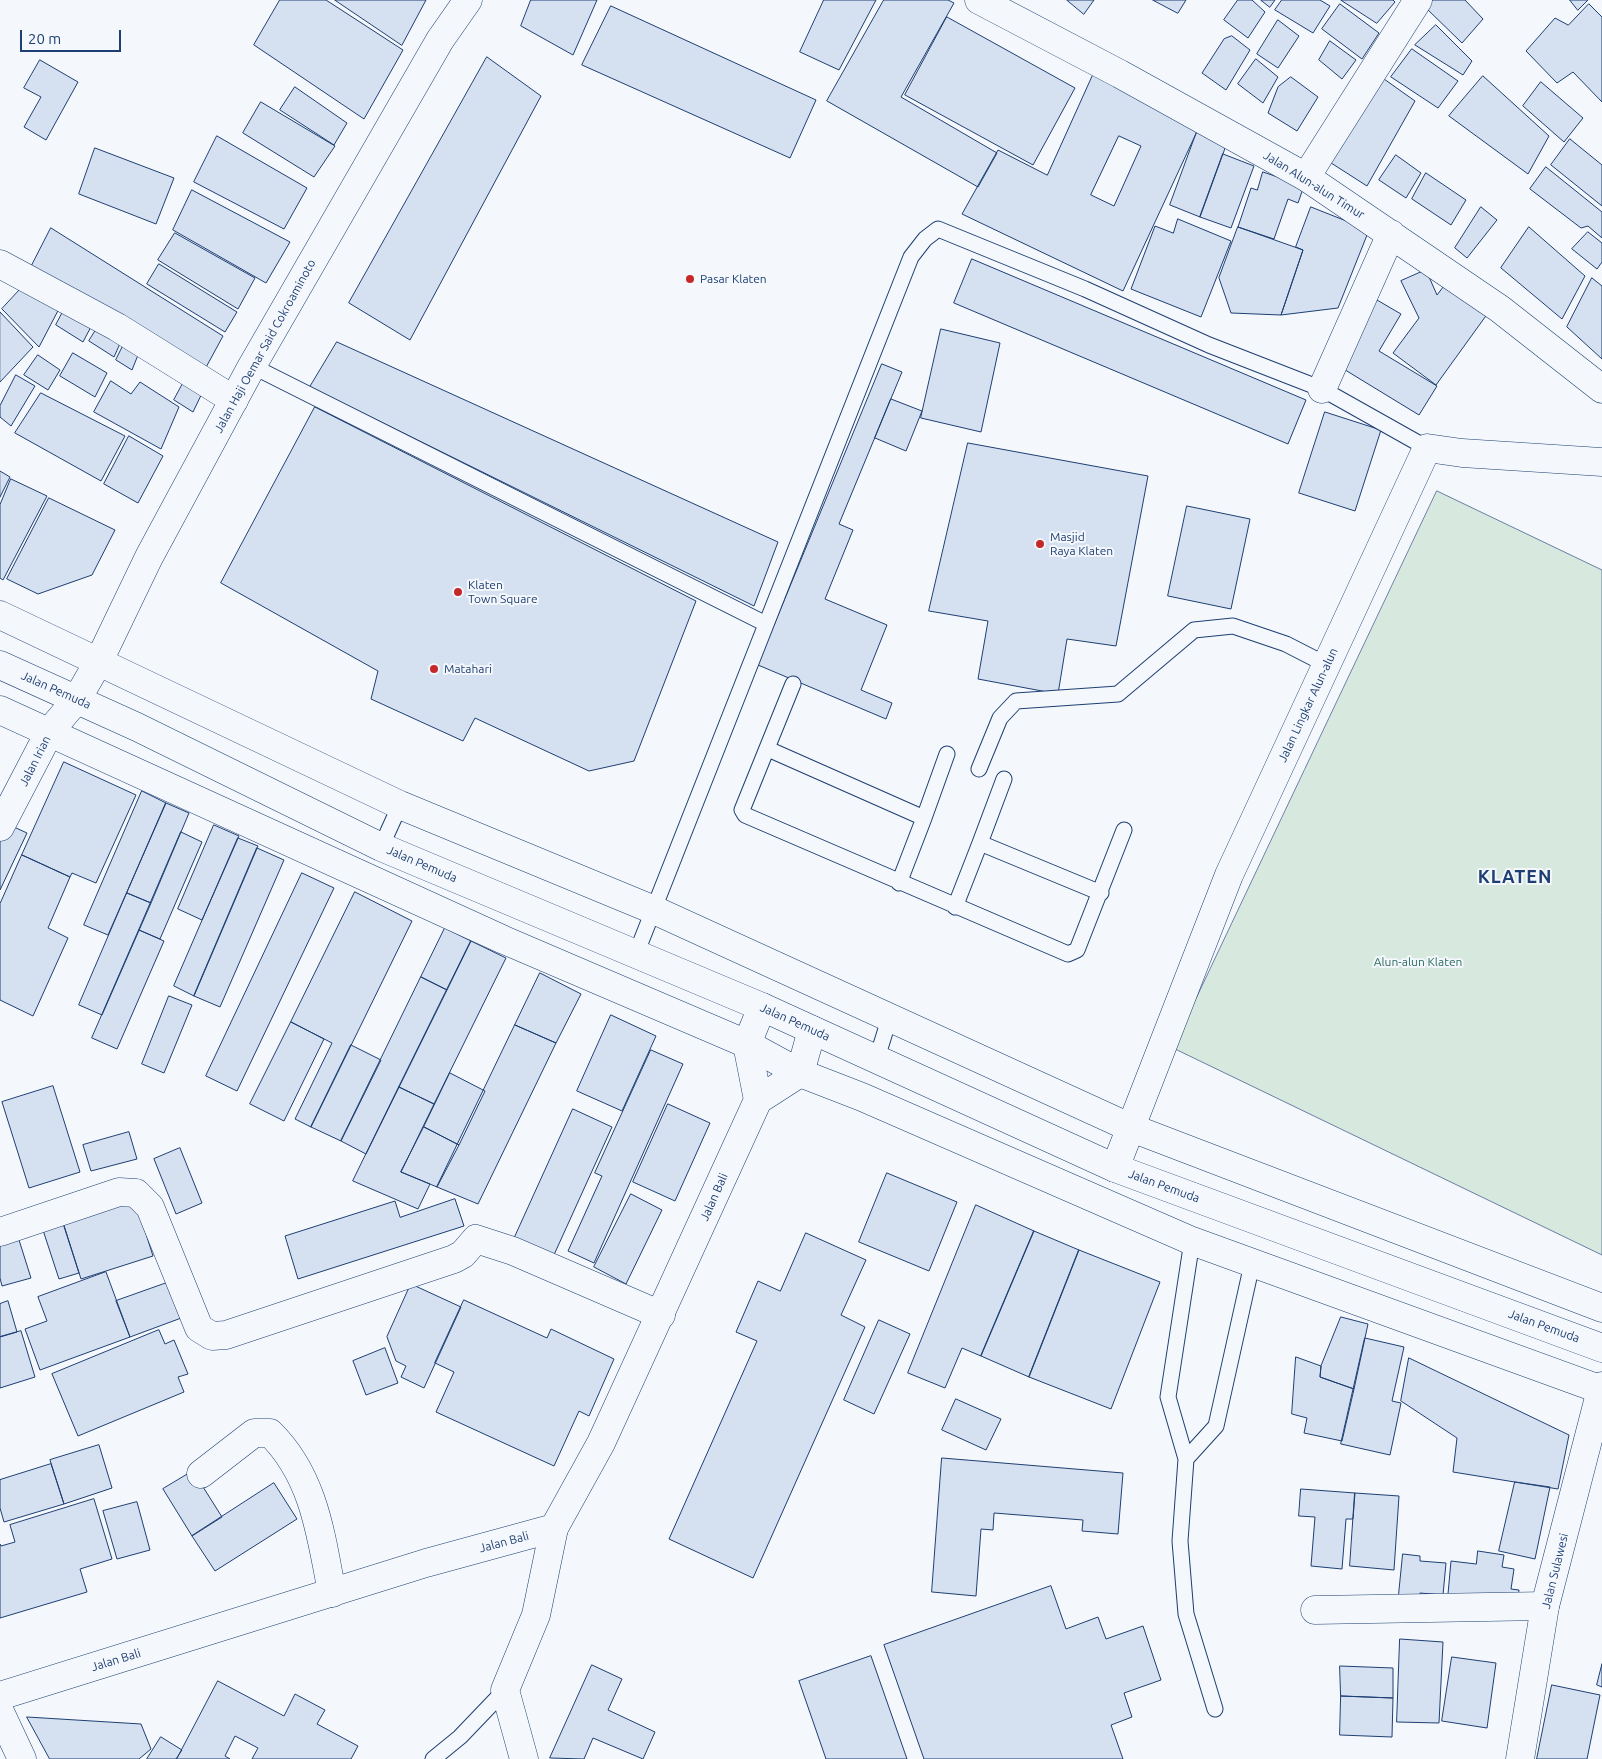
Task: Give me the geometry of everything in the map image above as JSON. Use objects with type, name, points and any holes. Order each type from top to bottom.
[{"type":"street","name":"Jalan Haji Oemar Said Cokroaminoto","points":[[77,699],[100,661],[150,557],[252,366],[440,40],[468,0]]},
{"type":"street","name":"Jalan Alun-alun Timur","points":[[980,0],[1120,74],[1306,177],[1500,309],[1602,389]]},
{"type":"street","points":[[1306,177],[1418,0]]},
{"type":"street","points":[[1322,389],[1390,234]]},
{"type":"street","points":[[12,270],[117,327],[234,400]]},
{"type":"street","points":[[1427,448],[1462,453],[1602,462]]},
{"type":"street","name":"Jalan Lingkar Alun-alun","points":[[1115,1168],[1129,1127],[1229,874],[1427,448]]},
{"type":"street","points":[[0,615],[400,805],[654,910],[890,1016],[1129,1127],[1602,1308]]},
{"type":"street","name":"Jalan Pemuda","points":[[0,665],[77,699],[382,847],[762,1007],[1115,1168],[1602,1348]]},
{"type":"street","name":"Jalan Irian","points":[[0,827],[50,731],[77,699]]},
{"type":"street","points":[[0,710],[50,731],[504,940],[747,1044],[800,1073],[862,1097],[1192,1241],[1602,1388]]},
{"type":"street","points":[[762,1007],[747,1044],[758,1100],[800,1073],[812,1030]]},
{"type":"street","name":"Jalan Bali","points":[[0,1696],[426,1563],[554,1528],[601,1442],[758,1100]]},
{"type":"street","points":[[0,1232],[119,1192],[136,1193],[150,1207],[153,1213],[199,1328],[212,1336],[226,1335],[454,1259],[463,1254],[476,1238],[513,1251],[661,1314]]},
{"type":"street","name":"Jalan Sulawesi","points":[[1520,1759],[1546,1606],[1602,1388]]},
{"type":"street","points":[[201,1474],[254,1433],[270,1433],[282,1445],[308,1489],[317,1515],[332,1593]]},
{"type":"street","points":[[524,1759],[505,1690],[536,1615],[554,1528]]},
{"type":"street","points":[[1315,1610],[1546,1606]]},
{"type":"street","points":[[0,1712],[22,1759]]},
{"type":"lane","points":[[636,954],[911,257],[925,239],[938,229],[1085,289],[1209,345],[1322,389],[1427,448]]},
{"type":"lane","points":[[252,366],[766,624]]},
{"type":"lane","points":[[979,768],[1000,718],[1016,701],[1118,694],[1194,630],[1233,626],[1286,644],[1327,666]]},
{"type":"lane","points":[[793,684],[742,810],[745,815],[899,883],[1068,954],[1077,950],[1101,893],[1124,830]]},
{"type":"lane","points":[[768,749],[924,818]]},
{"type":"lane","points":[[899,883],[947,754]]},
{"type":"lane","points":[[955,907],[1004,779]]},
{"type":"lane","points":[[382,847],[400,805]]},
{"type":"lane","points":[[980,843],[1101,893]]},
{"type":"lane","points":[[877,1058],[890,1016]]},
{"type":"lane","points":[[1192,1241],[1168,1397],[1186,1459],[1180,1541],[1186,1614],[1215,1709]]},
{"type":"lane","points":[[1186,1459],[1216,1426],[1252,1264]]},
{"type":"lane","points":[[433,1759],[460,1737],[505,1690]]},
{"type":"green space","name":"Alun-alun Klaten","points":[[1437,491],[1602,570],[1602,1255],[1173,1048]]},
{"type":"building","points":[[280,0],[326,0],[403,50],[364,119],[254,45]]},
{"type":"building","points":[[335,0],[426,0],[402,45]]},
{"type":"building","points":[[531,0],[597,0],[573,55],[521,26]]},
{"type":"building","points":[[824,0],[876,0],[839,70],[800,52]]},
{"type":"building","points":[[884,0],[948,0],[954,3],[901,97],[997,153],[978,187],[827,101]]},
{"type":"building","points":[[1067,0],[1094,0],[1084,14]]},
{"type":"building","points":[[1153,0],[1186,0],[1178,13]]},
{"type":"building","points":[[1238,0],[1252,0],[1265,12],[1248,38],[1224,20]]},
{"type":"building","points":[[1261,0],[1275,0],[1270,7]]},
{"type":"building","points":[[1282,0],[1320,0],[1330,6],[1313,33],[1275,10]]},
{"type":"building","points":[[1341,0],[1393,0],[1395,2],[1377,23]]},
{"type":"building","points":[[1432,0],[1465,0],[1483,19],[1462,43],[1425,7]]},
{"type":"building","points":[[1570,0],[1588,0],[1578,10]]},
{"type":"building","points":[[1340,4],[1379,33],[1362,59],[1322,29]]},
{"type":"building","points":[[1589,4],[1602,17],[1602,102],[1573,72],[1557,83],[1526,51],[1555,18],[1568,25]]},
{"type":"building","points":[[611,6],[816,100],[790,158],[582,65]]},
{"type":"building","points":[[947,17],[1075,88],[1033,165],[905,95]]},
{"type":"building","points":[[1278,20],[1299,36],[1278,68],[1257,54]]},
{"type":"building","points":[[1436,25],[1472,61],[1463,75],[1415,45]]},
{"type":"building","points":[[1232,36],[1250,50],[1226,90],[1202,73],[1224,39]]},
{"type":"building","points":[[1330,41],[1356,60],[1342,79],[1319,60]]},
{"type":"building","points":[[1412,49],[1458,81],[1438,108],[1391,77]]},
{"type":"building","points":[[487,57],[541,96],[410,340],[349,303]]},
{"type":"building","points":[[1256,59],[1278,77],[1263,103],[1238,84]]},
{"type":"building","points":[[40,60],[78,82],[46,140],[24,127],[41,97],[24,88]]},
{"type":"building","points":[[1093,75],[1200,125],[1123,291],[962,214],[998,150],[1047,175]],"holes":[[[1119,136],[1141,146],[1114,206],[1091,195]]]},
{"type":"building","points":[[1483,76],[1549,136],[1528,174],[1449,116]]},
{"type":"building","points":[[1291,77],[1318,97],[1297,131],[1268,113],[1278,87]]},
{"type":"building","points":[[1384,79],[1415,101],[1367,186],[1328,161]]},
{"type":"building","points":[[1541,82],[1583,118],[1564,142],[1523,106]]},
{"type":"building","points":[[295,87],[347,123],[334,145],[280,110]]},
{"type":"building","points":[[261,102],[335,146],[314,177],[243,133]]},
{"type":"building","points":[[1198,129],[1228,140],[1200,217],[1170,205]]},
{"type":"building","points":[[217,136],[307,188],[284,229],[194,182]]},
{"type":"building","points":[[1570,139],[1602,165],[1602,206],[1551,165]]},
{"type":"building","points":[[95,148],[174,178],[156,224],[79,194]]},
{"type":"building","points":[[1223,154],[1254,166],[1231,228],[1200,217]]},
{"type":"building","points":[[1396,155],[1421,173],[1406,198],[1379,180]]},
{"type":"building","points":[[1546,167],[1602,212],[1602,238],[1588,226],[1581,228],[1530,189]]},
{"type":"building","points":[[1263,172],[1304,186],[1298,203],[1288,199],[1274,239],[1238,227],[1251,188],[1257,190]]},
{"type":"building","points":[[1426,173],[1466,200],[1451,225],[1412,199]]},
{"type":"building","points":[[192,190],[290,242],[266,283],[173,230]]},
{"type":"building","points":[[1311,207],[1369,230],[1338,308],[1281,315],[1303,250],[1296,247]]},
{"type":"building","points":[[1481,207],[1497,220],[1467,258],[1455,248]]},
{"type":"building","points":[[1178,219],[1231,241],[1201,317],[1131,289],[1155,226],[1173,233]]},
{"type":"building","points":[[1238,227],[1303,250],[1281,315],[1231,313],[1219,278]]},
{"type":"building","points":[[1529,227],[1585,276],[1562,319],[1501,268]]},
{"type":"building","points":[[51,228],[223,336],[204,371],[28,273]]},
{"type":"building","points":[[1588,232],[1602,243],[1602,262],[1597,269],[1572,249]]},
{"type":"building","points":[[175,233],[255,278],[238,309],[158,260]]},
{"type":"building","points":[[972,259],[1306,400],[1288,444],[954,303]]},
{"type":"building","points":[[159,264],[237,312],[225,332],[147,284]]},
{"type":"building","points":[[1426,270],[1437,295],[1447,282],[1488,313],[1436,385],[1393,353],[1419,318],[1401,281]]},
{"type":"building","points":[[1592,278],[1602,286],[1602,359],[1567,327]]},
{"type":"building","points":[[27,282],[62,303],[39,347],[2,309]]},
{"type":"building","points":[[1377,300],[1401,314],[1379,351],[1437,386],[1419,415],[1337,365]]},
{"type":"building","points":[[67,304],[94,321],[83,342],[56,325]]},
{"type":"building","points":[[0,312],[33,347],[0,382]]},
{"type":"building","points":[[99,325],[122,339],[114,357],[89,341]]},
{"type":"building","points":[[941,329],[1000,343],[981,432],[921,418]]},
{"type":"building","points":[[125,342],[140,350],[132,370],[116,360]]},
{"type":"building","points":[[337,342],[778,542],[754,606],[310,387]]},
{"type":"building","points":[[73,353],[107,373],[95,397],[60,376]]},
{"type":"building","points":[[38,355],[60,370],[48,390],[24,375]]},
{"type":"building","points":[[882,364],[902,372],[839,524],[853,530],[825,599],[887,625],[861,690],[892,703],[886,719],[758,665]]},
{"type":"building","points":[[16,375],[35,386],[11,426],[0,417],[0,406]]},
{"type":"building","points":[[187,376],[205,387],[193,412],[174,400]]},
{"type":"building","points":[[111,381],[131,394],[140,382],[179,407],[161,449],[94,412]]},
{"type":"building","points":[[41,393],[125,436],[101,481],[15,433]]},
{"type":"building","points":[[891,399],[922,411],[906,451],[875,438]]},
{"type":"building","name":"Klaten Town Square","points":[[315,407],[696,601],[634,761],[589,771],[475,718],[463,741],[371,699],[378,671],[221,583]]},
{"type":"building","points":[[1325,412],[1381,430],[1355,511],[1299,493]]},
{"type":"building","points":[[129,436],[163,456],[138,503],[104,484]]},
{"type":"building","name":"Masjid Raya Klaten","points":[[968,443],[1148,476],[1116,646],[1067,639],[1058,694],[978,679],[988,621],[929,611]]},
{"type":"building","points":[[0,471],[10,477],[0,497]]},
{"type":"building","points":[[11,479],[47,496],[3,580],[0,578],[0,505]]},
{"type":"building","points":[[49,498],[115,530],[92,575],[38,594],[7,579]]},
{"type":"building","points":[[1187,506],[1250,519],[1231,609],[1168,596]]},
{"type":"building","points":[[64,762],[136,795],[96,883],[72,873],[70,877],[22,855]]},
{"type":"building","points":[[142,791],[166,803],[108,935],[84,925]]},
{"type":"building","points":[[166,803],[189,813],[151,903],[127,893]]},
{"type":"building","points":[[3,822],[27,833],[0,890],[0,829]]},
{"type":"building","points":[[214,825],[239,836],[202,920],[178,909]]},
{"type":"building","points":[[181,832],[202,842],[160,939],[139,930]]},
{"type":"building","points":[[238,838],[258,846],[194,996],[174,986]]},
{"type":"building","points":[[257,848],[284,860],[220,1007],[194,996]]},
{"type":"building","points":[[22,855],[70,877],[48,928],[68,938],[33,1016],[0,1000],[0,904]]},
{"type":"building","points":[[302,873],[334,888],[237,1091],[206,1076]]},
{"type":"building","points":[[355,892],[412,921],[311,1127],[295,1119],[332,1043],[291,1022]]},
{"type":"building","points":[[127,893],[151,903],[102,1015],[79,1005]]},
{"type":"building","points":[[445,928],[471,941],[447,990],[421,977]]},
{"type":"building","points":[[139,930],[164,941],[117,1049],[92,1038]]},
{"type":"building","points":[[471,941],[506,958],[434,1104],[399,1087]]},
{"type":"building","points":[[540,973],[581,994],[556,1043],[515,1025]]},
{"type":"building","points":[[421,977],[447,990],[366,1154],[341,1141]]},
{"type":"building","points":[[169,996],[192,1005],[164,1073],[142,1064]]},
{"type":"building","points":[[611,1015],[656,1036],[622,1111],[577,1091]]},
{"type":"building","points":[[291,1022],[324,1039],[284,1121],[250,1104]]},
{"type":"building","points":[[515,1025],[556,1043],[478,1204],[437,1187]]},
{"type":"building","points":[[351,1045],[381,1060],[341,1141],[311,1127]]},
{"type":"building","points":[[651,1050],[683,1064],[594,1263],[568,1251],[602,1176],[595,1173]]},
{"type":"building","points":[[450,1073],[485,1091],[459,1145],[424,1127]]},
{"type":"building","points":[[53,1086],[80,1172],[29,1188],[2,1102]]},
{"type":"building","points":[[399,1087],[434,1104],[401,1172],[430,1184],[418,1209],[353,1181]]},
{"type":"building","points":[[668,1104],[710,1123],[675,1201],[633,1182]]},
{"type":"building","points":[[573,1109],[612,1127],[553,1257],[514,1239]]},
{"type":"building","points":[[424,1127],[459,1145],[437,1187],[401,1172]]},
{"type":"building","points":[[129,1132],[137,1159],[91,1171],[83,1145]]},
{"type":"building","points":[[180,1148],[202,1203],[176,1214],[154,1159]]},
{"type":"building","points":[[887,1173],[957,1202],[929,1271],[859,1242]]},
{"type":"building","points":[[133,1193],[153,1256],[81,1279],[61,1216]]},
{"type":"building","points":[[631,1194],[662,1210],[626,1284],[594,1267]]},
{"type":"building","points":[[455,1199],[464,1226],[298,1279],[285,1236],[395,1201],[400,1217]]},
{"type":"building","points":[[976,1205],[1034,1231],[981,1356],[962,1348],[945,1388],[908,1373]]},
{"type":"building","points":[[60,1214],[79,1273],[59,1279],[40,1221]]},
{"type":"building","points":[[1034,1231],[1079,1250],[1029,1377],[981,1356]]},
{"type":"building","points":[[806,1233],[866,1260],[841,1315],[865,1327],[753,1578],[669,1539],[757,1341],[736,1332],[758,1281],[780,1291]]},
{"type":"building","points":[[19,1240],[31,1278],[2,1286],[0,1278],[0,1246]]},
{"type":"building","points":[[1079,1250],[1160,1282],[1111,1409],[1029,1377]]},
{"type":"building","points":[[106,1272],[130,1337],[40,1370],[25,1329],[47,1321],[38,1297]]},
{"type":"building","points":[[178,1279],[192,1314],[130,1337],[116,1301]]},
{"type":"building","points":[[411,1284],[461,1307],[424,1388],[401,1377],[406,1366],[396,1361],[387,1337]]},
{"type":"building","points":[[464,1300],[547,1338],[551,1329],[614,1359],[589,1416],[579,1411],[554,1466],[436,1412],[454,1372],[435,1363]]},
{"type":"building","points":[[8,1301],[17,1332],[0,1337],[0,1304]]},
{"type":"building","points":[[1341,1317],[1368,1324],[1354,1389],[1320,1377],[1321,1366]]},
{"type":"building","points":[[879,1320],[910,1334],[874,1414],[844,1400]]},
{"type":"building","points":[[159,1330],[165,1344],[174,1340],[188,1374],[178,1377],[184,1392],[78,1436],[52,1374]]},
{"type":"building","points":[[21,1331],[35,1377],[0,1388],[0,1337]]},
{"type":"building","points":[[1365,1338],[1404,1347],[1392,1401],[1401,1403],[1390,1455],[1341,1444]]},
{"type":"building","points":[[385,1348],[398,1383],[366,1395],[353,1361]]},
{"type":"building","points":[[1296,1357],[1321,1366],[1320,1377],[1354,1389],[1342,1441],[1304,1433],[1307,1418],[1292,1414]]},
{"type":"building","points":[[1409,1358],[1569,1435],[1558,1489],[1453,1472],[1457,1438],[1401,1401]]},
{"type":"building","points":[[956,1399],[1001,1419],[986,1450],[942,1430]]},
{"type":"building","points":[[99,1445],[112,1488],[64,1504],[50,1460]]},
{"type":"building","points":[[942,1458],[1123,1473],[1118,1534],[1082,1531],[1083,1520],[994,1513],[993,1530],[981,1529],[976,1596],[932,1592]]},
{"type":"building","points":[[51,1464],[64,1504],[4,1522],[0,1508],[0,1480]]},
{"type":"building","points":[[193,1471],[222,1517],[192,1536],[163,1489]]},
{"type":"building","points":[[1515,1482],[1550,1487],[1535,1559],[1499,1551]]},
{"type":"building","points":[[274,1483],[297,1519],[215,1571],[192,1536]]},
{"type":"building","points":[[1301,1489],[1355,1493],[1353,1519],[1346,1519],[1342,1569],[1311,1566],[1315,1517],[1299,1516]]},
{"type":"building","points":[[1355,1493],[1399,1496],[1394,1570],[1350,1566]]},
{"type":"building","points":[[94,1499],[112,1559],[80,1569],[87,1592],[0,1618],[0,1544],[1,1546],[15,1542],[10,1525]]},
{"type":"building","points":[[137,1502],[150,1550],[117,1559],[103,1511]]},
{"type":"building","points":[[1478,1551],[1504,1555],[1502,1567],[1514,1569],[1511,1589],[1519,1590],[1517,1605],[1447,1605],[1451,1561],[1476,1564]]},
{"type":"building","points":[[1403,1554],[1420,1556],[1420,1561],[1446,1563],[1443,1595],[1420,1593],[1418,1606],[1398,1604]]},
{"type":"building","points":[[1051,1586],[1066,1629],[1098,1617],[1106,1639],[1143,1626],[1161,1680],[1124,1693],[1132,1717],[1111,1725],[1123,1759],[924,1759],[884,1645]]},
{"type":"building","points":[[1400,1639],[1443,1642],[1439,1723],[1397,1722]]},
{"type":"building","points":[[871,1656],[907,1759],[826,1759],[799,1681]]},
{"type":"building","points":[[1452,1657],[1496,1663],[1487,1728],[1442,1721]]},
{"type":"building","points":[[1602,1664],[1602,1687],[1597,1685]]},
{"type":"building","points":[[592,1665],[622,1679],[608,1710],[655,1732],[643,1759],[593,1738],[584,1759],[550,1758]]},
{"type":"building","points":[[1340,1666],[1393,1668],[1393,1698],[1341,1696]]},
{"type":"building","points":[[218,1681],[284,1716],[295,1694],[325,1710],[317,1724],[358,1746],[351,1759],[252,1759],[258,1748],[235,1736],[225,1756],[230,1759],[177,1759]]},
{"type":"building","points":[[1552,1685],[1600,1695],[1587,1759],[1537,1759]]},
{"type":"building","points":[[1341,1696],[1393,1698],[1392,1737],[1340,1735]]},
{"type":"building","points":[[27,1717],[141,1724],[151,1749],[139,1759],[50,1759]]},
{"type":"building","points":[[161,1737],[182,1750],[176,1759],[147,1759]]},
{"type":"place","name":"Pasar Klaten","points":[[690,279]]},
{"type":"place","name":"Masjid Raya Klaten","points":[[1040,544]]},
{"type":"place","name":"Klaten Town Square","points":[[458,592]]},
{"type":"place","name":"Matahari","points":[[434,669]]},
{"type":"district","name":"KLATEN","points":[[1515,877]]}]
